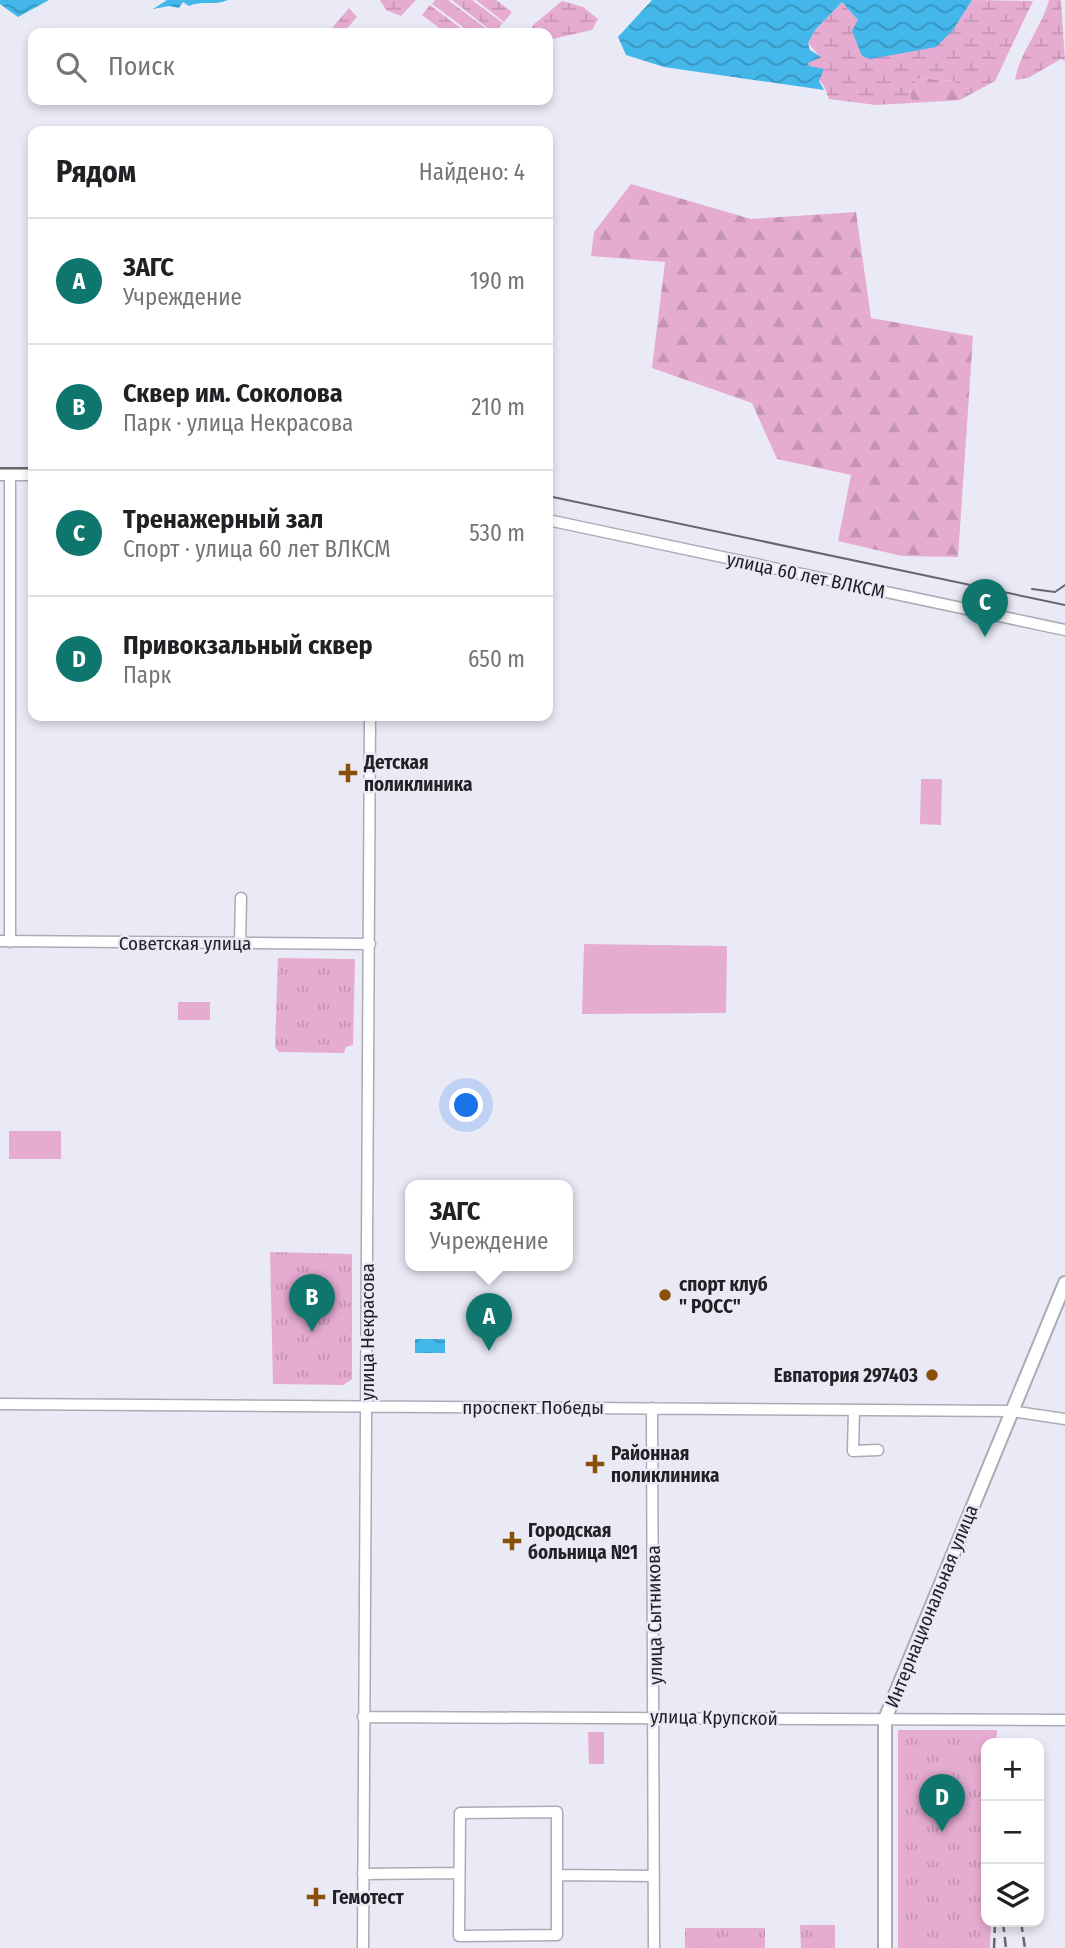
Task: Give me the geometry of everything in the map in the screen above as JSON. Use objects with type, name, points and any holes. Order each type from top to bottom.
[{"type":"main road","name":"Интернациональная улица","points":[[885,1948],[886,1719],[1065,1283]]},
{"type":"street","points":[[5,942],[5,475],[28,472]]},
{"type":"street","name":"улица 60 лет ВЛКСМ","points":[[553,521],[1065,630]]},
{"type":"street","name":"улица Некрасова","points":[[363,1948],[370,721]]},
{"type":"street","points":[[240,943],[241,898]]},
{"type":"street","name":"Советская улица","points":[[5,942],[370,943]]},
{"type":"street","name":"проспект Победы","points":[[0,1404],[1011,1411],[1065,1419]]},
{"type":"street","name":"улица Сытникова","points":[[652,1408],[654,1948]]},
{"type":"street","points":[[855,1410],[853,1451],[878,1450]]},
{"type":"street","name":"улица Крупской","points":[[363,1717],[655,1716],[1065,1720]]},
{"type":"street","points":[[557,1812],[557,1875],[557,1935],[459,1936],[460,1813],[557,1812]]},
{"type":"street","points":[[363,1874],[458,1874]]},
{"type":"street","points":[[557,1875],[654,1876]]},
{"type":"green space","points":[[380,0],[416,0],[401,16],[386,10]]},
{"type":"green space","points":[[435,0],[448,0],[485,28],[464,28],[432,4]]},
{"type":"green space","points":[[452,0],[472,0],[503,23],[498,28],[488,28]]},
{"type":"green space","points":[[476,0],[496,0],[512,12],[504,22]]},
{"type":"green space","points":[[972,0],[1033,1],[995,81],[960,100],[964,88],[953,81],[919,78],[909,88],[912,103],[876,105],[829,99],[824,86],[809,66],[808,63],[820,57],[808,43],[815,30],[842,2],[858,20],[856,28],[862,56],[953,30]]},
{"type":"green space","points":[[1049,0],[1061,0],[1065,61],[1061,59],[1028,78],[1015,80],[1021,60]]},
{"type":"green space","points":[[562,1],[583,7],[598,19],[592,30],[553,39],[553,28],[532,28]]},
{"type":"green space","points":[[430,5],[460,28],[439,28],[422,15]]},
{"type":"green space","points":[[349,8],[357,17],[347,28],[332,28]]},
{"type":"green space","points":[[918,78],[953,81],[965,88],[960,100],[912,103],[909,88]]},
{"type":"green space","points":[[631,184],[751,219],[856,212],[871,318],[973,336],[958,557],[902,556],[838,541],[851,475],[777,459],[752,403],[652,368],[665,262],[591,256],[594,232]]},
{"type":"green space","points":[[921,779],[942,779],[941,825],[920,824]]},
{"type":"green space","points":[[584,944],[727,946],[726,1013],[582,1014]]},
{"type":"green space","points":[[278,958],[355,959],[353,1045],[346,1047],[344,1053],[279,1052],[275,1047]]},
{"type":"green space","points":[[178,1002],[210,1002],[210,1020],[178,1020]]},
{"type":"green space","points":[[9,1131],[61,1131],[61,1159],[9,1159]]},
{"type":"green space","points":[[270,1252],[352,1254],[352,1379],[343,1385],[273,1384]]},
{"type":"green space","points":[[898,1730],[997,1730],[996,1738],[981,1738],[981,1927],[991,1927],[990,1948],[898,1948]]},
{"type":"green space","points":[[588,1732],[604,1732],[604,1764],[589,1764]]},
{"type":"green space","points":[[800,1925],[835,1925],[835,1948],[801,1948]]},
{"type":"green space","points":[[685,1928],[765,1928],[765,1948],[685,1948]]},
{"type":"water","points":[[0,0],[49,0],[18,17],[0,4]]},
{"type":"water","points":[[167,0],[228,0],[189,6],[183,2],[179,8],[169,6],[153,9]]},
{"type":"water","points":[[652,0],[972,0],[953,30],[936,47],[870,59],[862,56],[852,31],[858,20],[842,2],[815,30],[808,43],[810,50],[821,57],[808,63],[809,66],[824,69],[819,81],[824,90],[664,67],[626,55],[618,37]]},
{"type":"water","points":[[415,1339],[445,1339],[445,1353],[415,1353]]},
{"type":"tram line","points":[[0,468],[28,468]]},
{"type":"tram line","points":[[553,497],[1065,605]]},
{"type":"tram line","points":[[1032,589],[1055,592],[1065,585]]},
{"type":"railway","points":[[994,1948],[995,1927]]},
{"type":"railway","points":[[1004,1927],[1006,1948]]},
{"type":"railway","points":[[1022,1927],[1025,1948]]},
{"type":"place","name":"Тренажерный зал","points":[[985,637]]},
{"type":"place","name":"Детская поликлиника","points":[[348,773]]},
{"type":"place","name":"спорт клуб \" РОСС\"","points":[[665,1295]]},
{"type":"place","name":"Сквер им. Соколова","points":[[312,1332]]},
{"type":"place","name":"ЗАГС","points":[[489,1351]]},
{"type":"place","name":"Евпатория 297403","points":[[932,1375]]},
{"type":"place","name":"Районная поликлиника","points":[[595,1464]]},
{"type":"place","name":"Городская больница №1","points":[[512,1541]]},
{"type":"place","name":"Привокзальный сквер","points":[[942,1832]]},
{"type":"place","name":"Гемотест","points":[[316,1897]]}]
